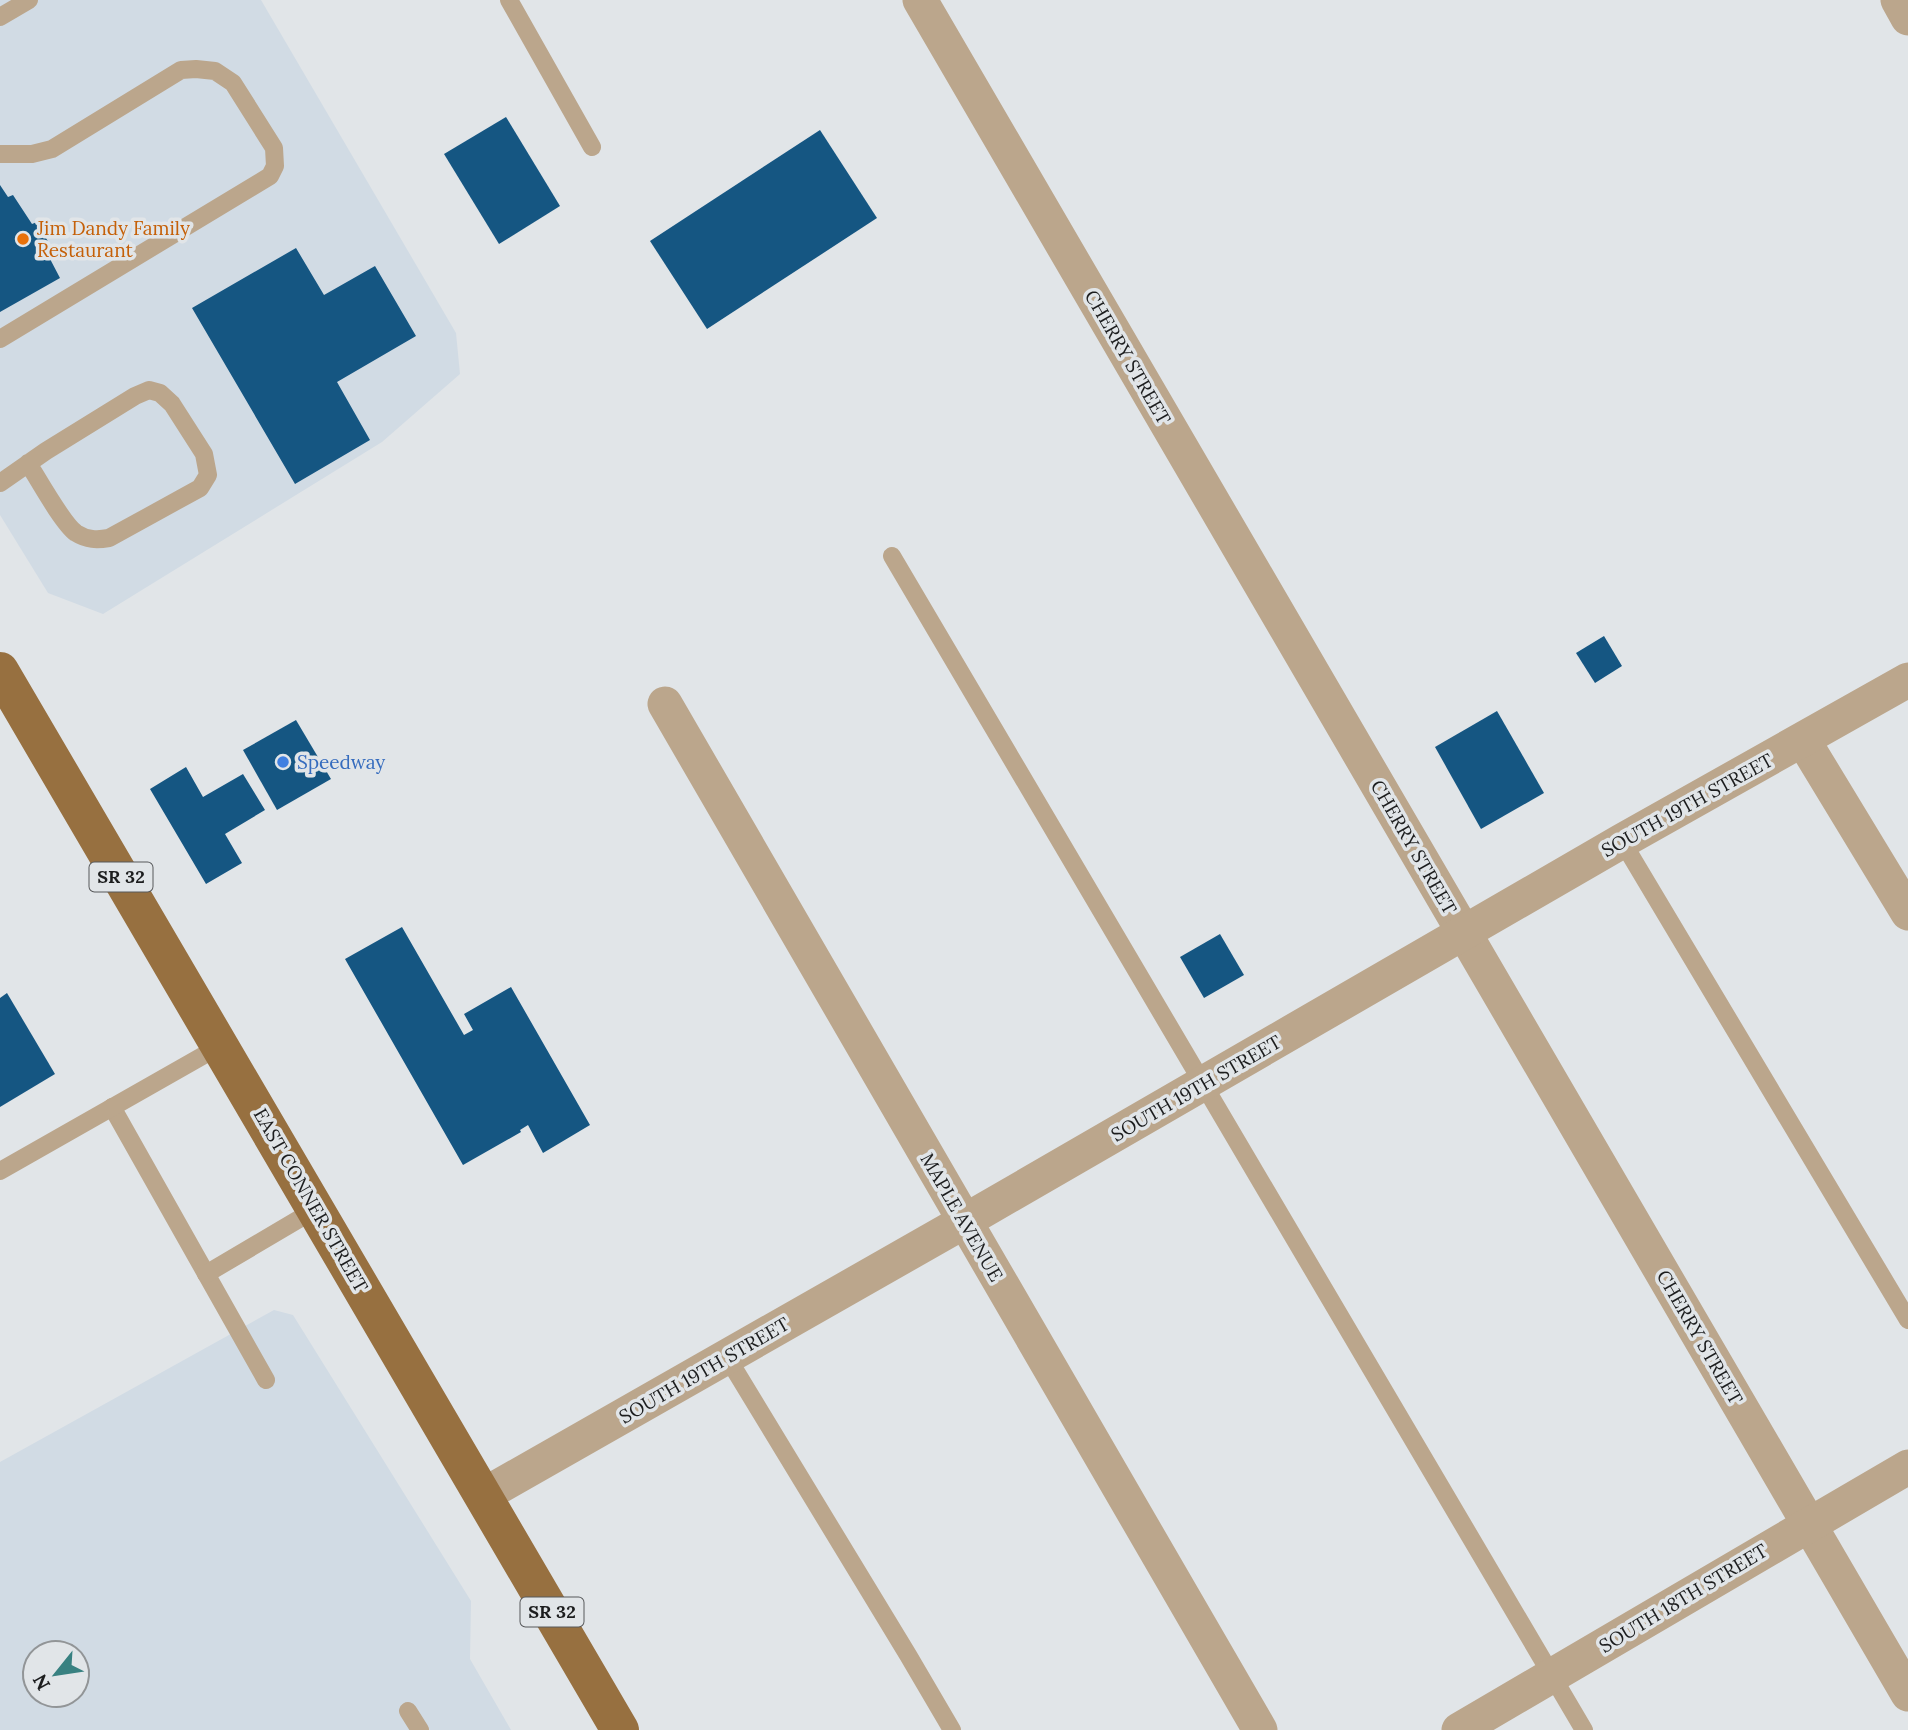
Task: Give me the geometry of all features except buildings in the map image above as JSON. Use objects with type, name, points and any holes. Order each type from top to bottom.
[{"type":"main road","name":"EAST CONNER STREET","points":[[0,671],[620,1730]]},
{"type":"street","name":"CHERRY STREET","points":[[920,0],[1908,1694]]},
{"type":"street","points":[[1898,0],[1908,18]]},
{"type":"street","name":"SOUTH 19TH STREET","points":[[484,1495],[965,1221],[1622,841],[1908,680]]},
{"type":"street","name":"MAPLE AVENUE","points":[[665,704],[1260,1730]]},
{"type":"street","points":[[1803,740],[1908,914]]},
{"type":"street","name":"SOUTH 18TH STREET","points":[[1460,1730],[1908,1467]]},
{"type":"lane","points":[[0,17],[29,0]]},
{"type":"lane","points":[[509,0],[592,147]]},
{"type":"lane","points":[[0,154],[52,149],[181,70],[196,69],[215,71],[233,83],[274,148],[275,166],[270,176],[0,339]]},
{"type":"lane","points":[[0,483],[28,463],[135,396],[149,390],[160,393],[172,404],[204,454],[208,475],[200,488],[109,538],[94,540],[75,533],[28,463]]},
{"type":"lane","points":[[892,556],[1584,1730]]},
{"type":"lane","points":[[1622,841],[1908,1320]]},
{"type":"lane","points":[[0,1171],[220,1046]]},
{"type":"lane","points":[[112,1107],[266,1380]]},
{"type":"lane","points":[[206,1274],[316,1209]]},
{"type":"lane","points":[[727,1357],[952,1730]]},
{"type":"lane","points":[[408,1712],[419,1730]]},
{"type":"shaded area","points":[[0,0],[261,0],[456,333],[460,374],[382,442],[103,614],[48,593],[0,515]]},
{"type":"shaded area","points":[[274,1310],[293,1315],[471,1601],[470,1659],[511,1730],[0,1730],[0,1462]]},
{"type":"place","name":"Jim Dandy Family Restaurant","points":[[23,239]]},
{"type":"place","name":"Speedway","points":[[283,762]]}]
